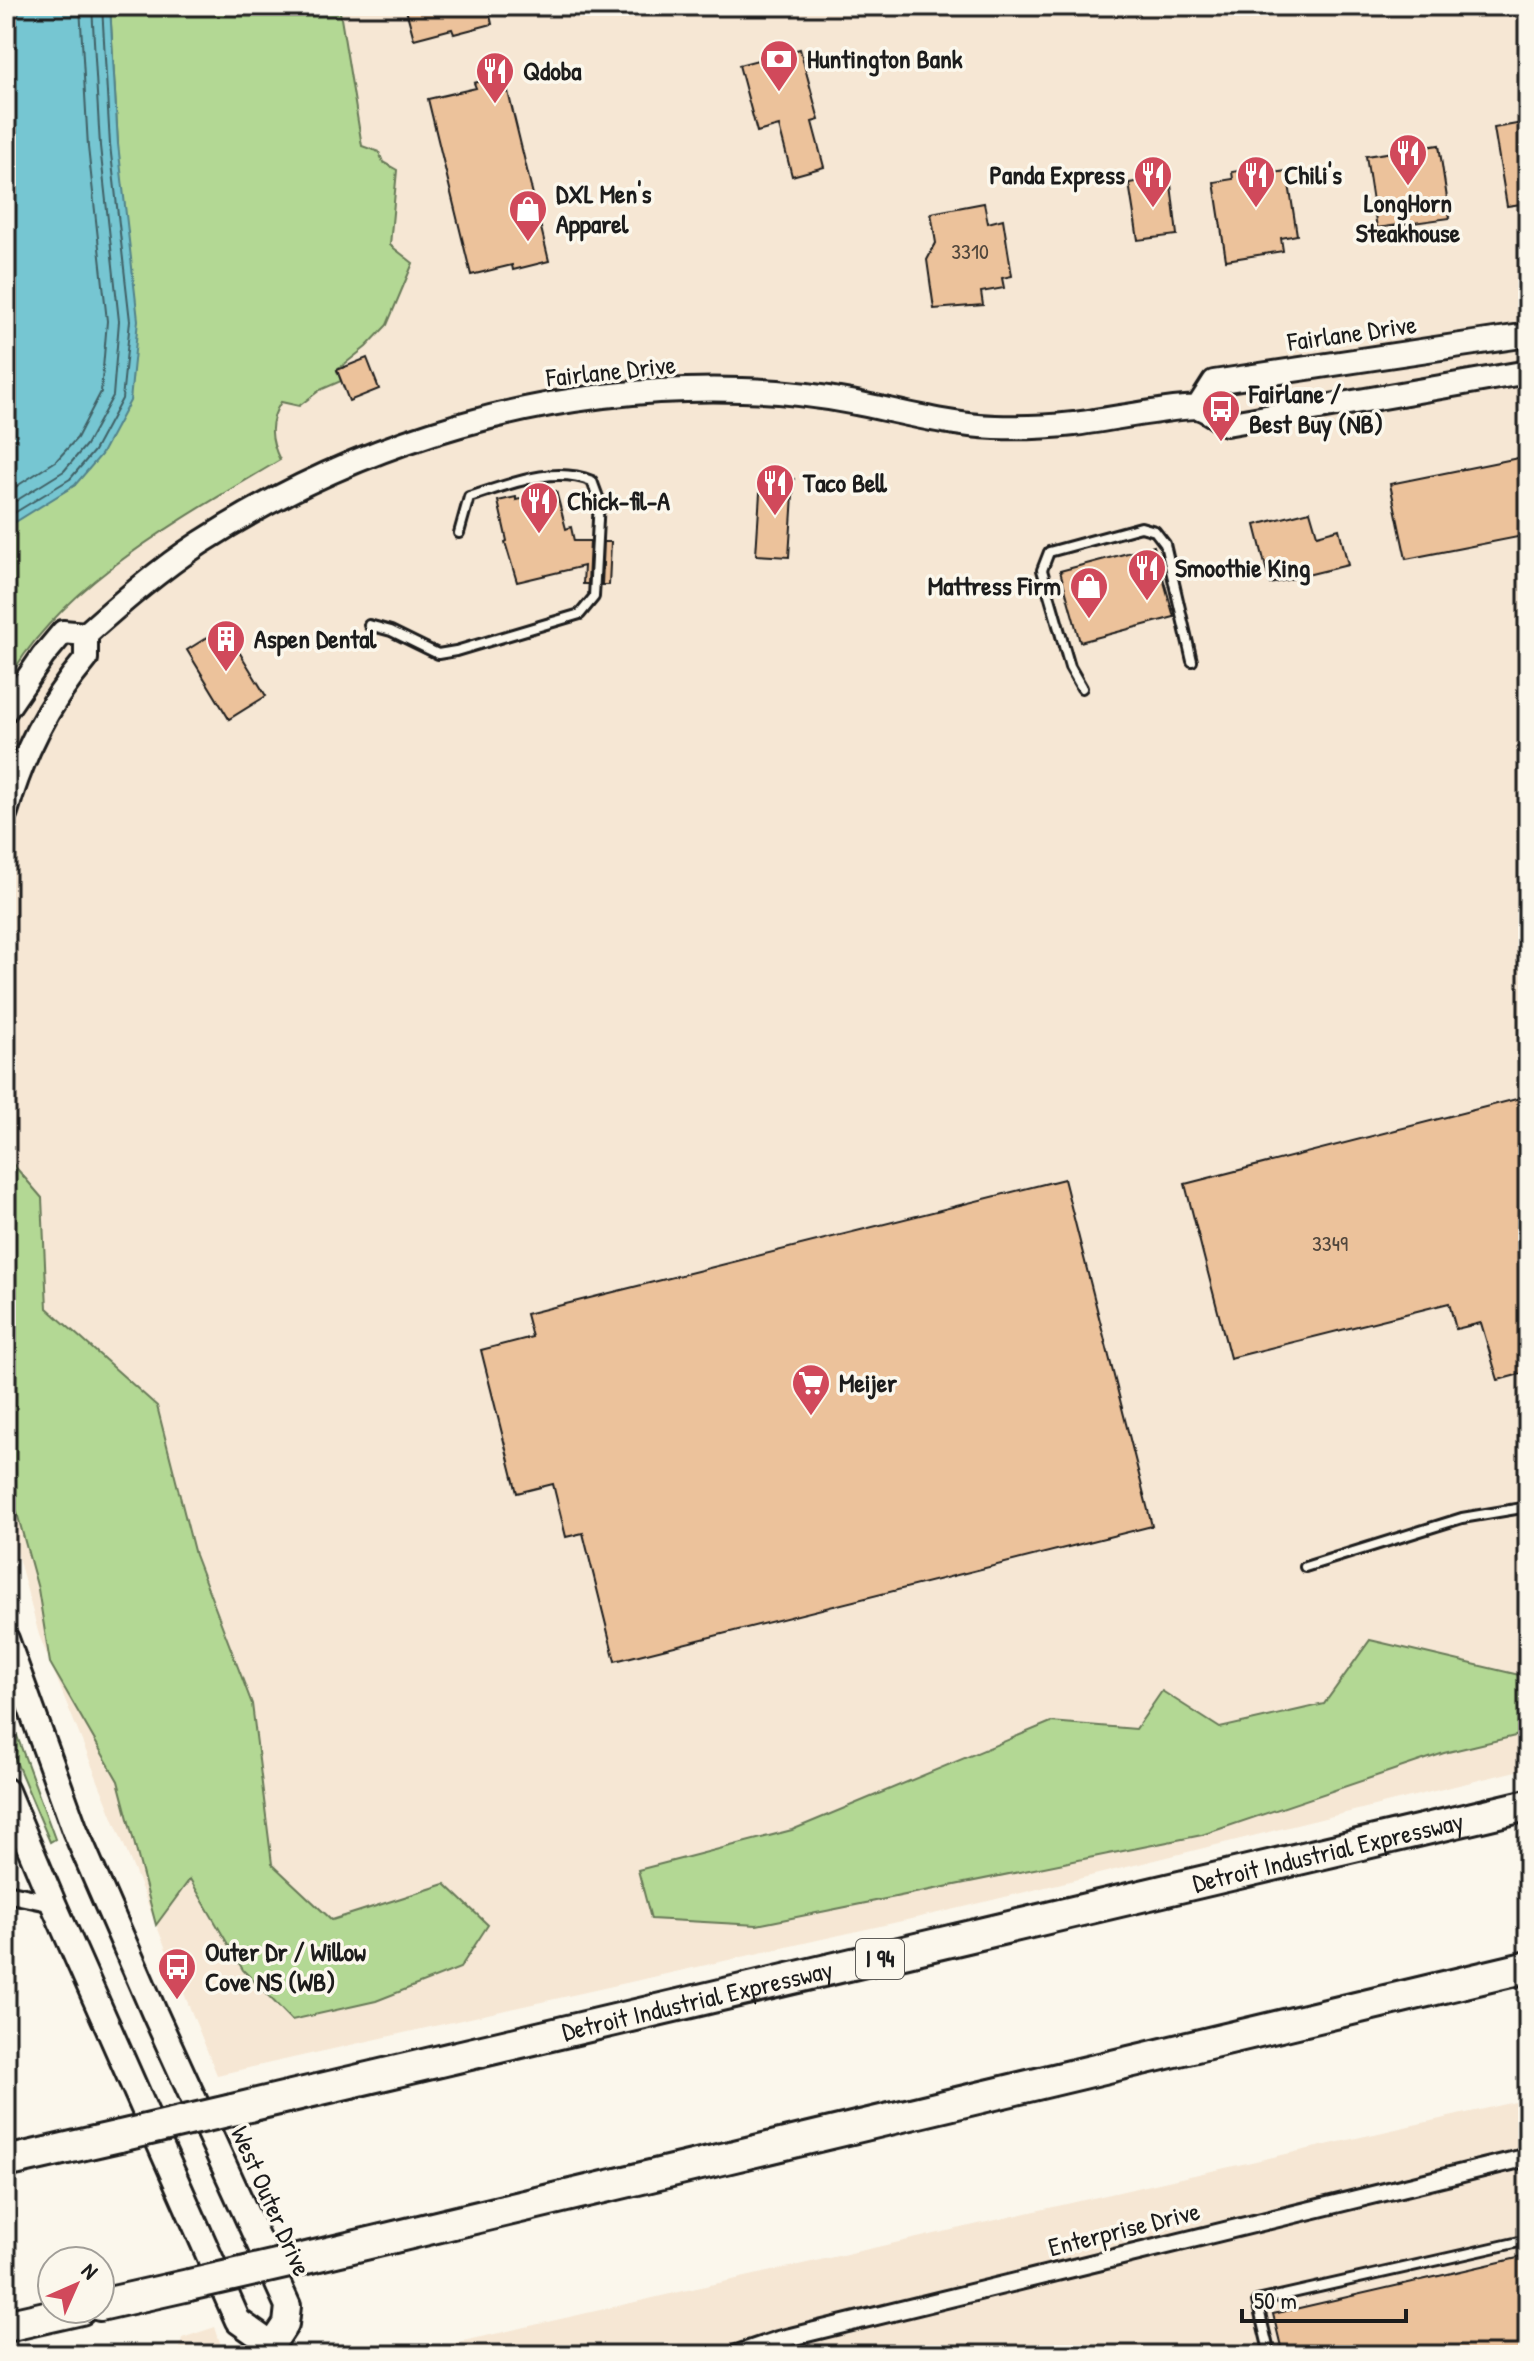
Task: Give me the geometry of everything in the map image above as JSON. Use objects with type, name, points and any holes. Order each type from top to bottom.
[{"type":"highway","name":"Detroit Industrial Expressway","points":[[6,2162],[1528,1805]]},
{"type":"highway","points":[[116,2301],[1528,1967]]},
{"type":"highway","points":[[6,2326],[36,2319]]},
{"type":"main road","name":"West Outer Drive","points":[[6,1639],[11,1664],[75,1830],[288,2306],[286,2324],[274,2350],[238,2321],[9,1807]]},
{"type":"street","name":"Fairlane Drive","points":[[6,710],[63,632],[86,634],[197,545],[298,486],[410,439],[529,408],[665,391],[742,390],[847,401],[988,427],[1031,428],[1198,407],[1214,382],[1528,335]]},
{"type":"street","points":[[1198,407],[1226,424],[1528,372]]},
{"type":"street","points":[[6,812],[38,727],[61,690],[86,659],[86,634]]},
{"type":"street","points":[[6,1893],[53,1903]]},
{"type":"street","name":"Enterprise Drive","points":[[734,2355],[793,2336],[1528,2157]]},
{"type":"lane","points":[[369,625],[391,631],[438,654],[580,614],[594,597],[599,500],[592,481],[577,475],[544,475],[469,497],[459,533]]},
{"type":"lane","points":[[1082,688],[1070,667],[1042,570],[1049,552],[1141,527],[1155,531],[1165,544],[1192,661]]},
{"type":"lane","points":[[1305,1567],[1451,1521],[1528,1507]]},
{"type":"lane","points":[[1270,2355],[1257,2301],[1528,2240]]},
{"type":"shaded area","points":[[6,6],[1528,6],[1528,1768],[960,1908],[217,2075],[39,1635],[6,1512]]},
{"type":"shaded area","points":[[1528,2099],[1528,2355],[402,2355]]},
{"type":"shaded area","points":[[215,2327],[224,2355],[178,2355],[182,2338]]},
{"type":"green space","points":[[110,6],[339,6],[362,146],[379,152],[383,162],[397,170],[390,245],[413,263],[387,325],[337,370],[341,381],[320,390],[299,406],[281,402],[272,431],[280,460],[166,530],[91,584],[29,648],[6,684],[6,526],[75,485],[118,144]]},
{"type":"green space","points":[[6,1156],[42,1198],[47,1308],[157,1406],[195,1555],[252,1704],[272,1864],[332,1920],[445,1884],[488,1925],[460,1968],[376,2001],[292,2020],[243,1970],[190,1879],[156,1925],[118,1781],[50,1663],[38,1589],[6,1473]]},
{"type":"green space","points":[[1370,1640],[1528,1677],[1528,1733],[1444,1753],[1202,1835],[757,1925],[651,1919],[638,1870],[792,1830],[1051,1722],[1136,1729],[1162,1691],[1220,1728],[1324,1704]]},
{"type":"green space","points":[[6,1706],[55,1839],[50,1842],[6,1738]]},
{"type":"water","points":[[6,6],[110,6],[118,144],[138,320],[130,401],[101,455],[75,485],[9,526],[6,526]]},
{"type":"building","points":[[405,6],[488,6],[492,24],[454,34],[452,29],[414,39]]},
{"type":"building","name":"Huntington Bank","points":[[800,49],[819,120],[812,122],[824,167],[792,176],[779,126],[757,132],[739,65]]},
{"type":"building","points":[[504,75],[549,261],[513,270],[512,265],[471,275],[428,99],[476,88],[474,83]]},
{"type":"building","points":[[1528,122],[1528,203],[1507,206],[1494,128]]},
{"type":"building","name":"LongHorn Steakhouse","points":[[1439,145],[1450,218],[1377,228],[1366,156]]},
{"type":"building","name":"Chili's","points":[[1251,169],[1252,176],[1287,171],[1297,235],[1281,238],[1283,251],[1226,260],[1214,182],[1233,179],[1232,172]]},
{"type":"building","name":"Panda Express","points":[[1170,176],[1177,235],[1138,240],[1129,183]]},
{"type":"building","points":[[984,203],[988,223],[1003,219],[1012,276],[1002,278],[1004,288],[981,292],[983,305],[934,309],[927,260],[936,243],[931,213]]},
{"type":"building","points":[[367,358],[379,389],[349,401],[337,370]]},
{"type":"building","points":[[1528,456],[1528,535],[1406,559],[1390,484]]},
{"type":"building","name":"Taco Bell","points":[[761,477],[794,479],[789,557],[756,555]]},
{"type":"building","name":"Chick-fil-A","points":[[556,491],[566,529],[571,527],[574,541],[590,541],[588,584],[583,584],[584,566],[517,582],[505,542],[498,501]]},
{"type":"building","points":[[1310,511],[1317,535],[1339,529],[1348,565],[1270,584],[1255,525]]},
{"type":"building","points":[[604,542],[611,542],[609,585],[602,585]]},
{"type":"building","points":[[1154,546],[1174,617],[1080,642],[1060,571]]},
{"type":"building","name":"Aspen Dental","points":[[224,627],[266,696],[229,719],[187,650]]},
{"type":"building","points":[[1528,1096],[1528,1372],[1498,1380],[1481,1323],[1456,1329],[1449,1303],[1230,1358],[1185,1184]]},
{"type":"building","name":"Meijer","points":[[1064,1179],[1152,1526],[615,1661],[583,1533],[566,1537],[553,1484],[517,1493],[481,1350],[532,1337],[526,1314]]},
{"type":"building","points":[[1522,2257],[1528,2281],[1528,2355],[1283,2355],[1273,2314]]},
{"type":"place","name":"Huntington Bank","points":[[779,93]]},
{"type":"place","name":"Qdoba","points":[[495,105]]},
{"type":"place","name":"LongHorn Steakhouse","points":[[1408,187]]},
{"type":"place","name":"Panda Express","points":[[1153,209]]},
{"type":"place","name":"Chili's","points":[[1256,209]]},
{"type":"place","name":"DXL Men's Apparel","points":[[528,243]]},
{"type":"place","name":"Fairlane / Best Buy (NB)","points":[[1221,443]]},
{"type":"place","name":"Taco Bell","points":[[775,517]]},
{"type":"place","name":"Chick-fil-A","points":[[539,535]]},
{"type":"place","name":"Smoothie King","points":[[1147,602]]},
{"type":"place","name":"Mattress Firm","points":[[1089,620]]},
{"type":"place","name":"Aspen Dental","points":[[226,673]]},
{"type":"place","name":"Meijer","points":[[811,1417]]},
{"type":"place","name":"Outer Dr / Willow Cove NS (WB)","points":[[177,2001]]}]
